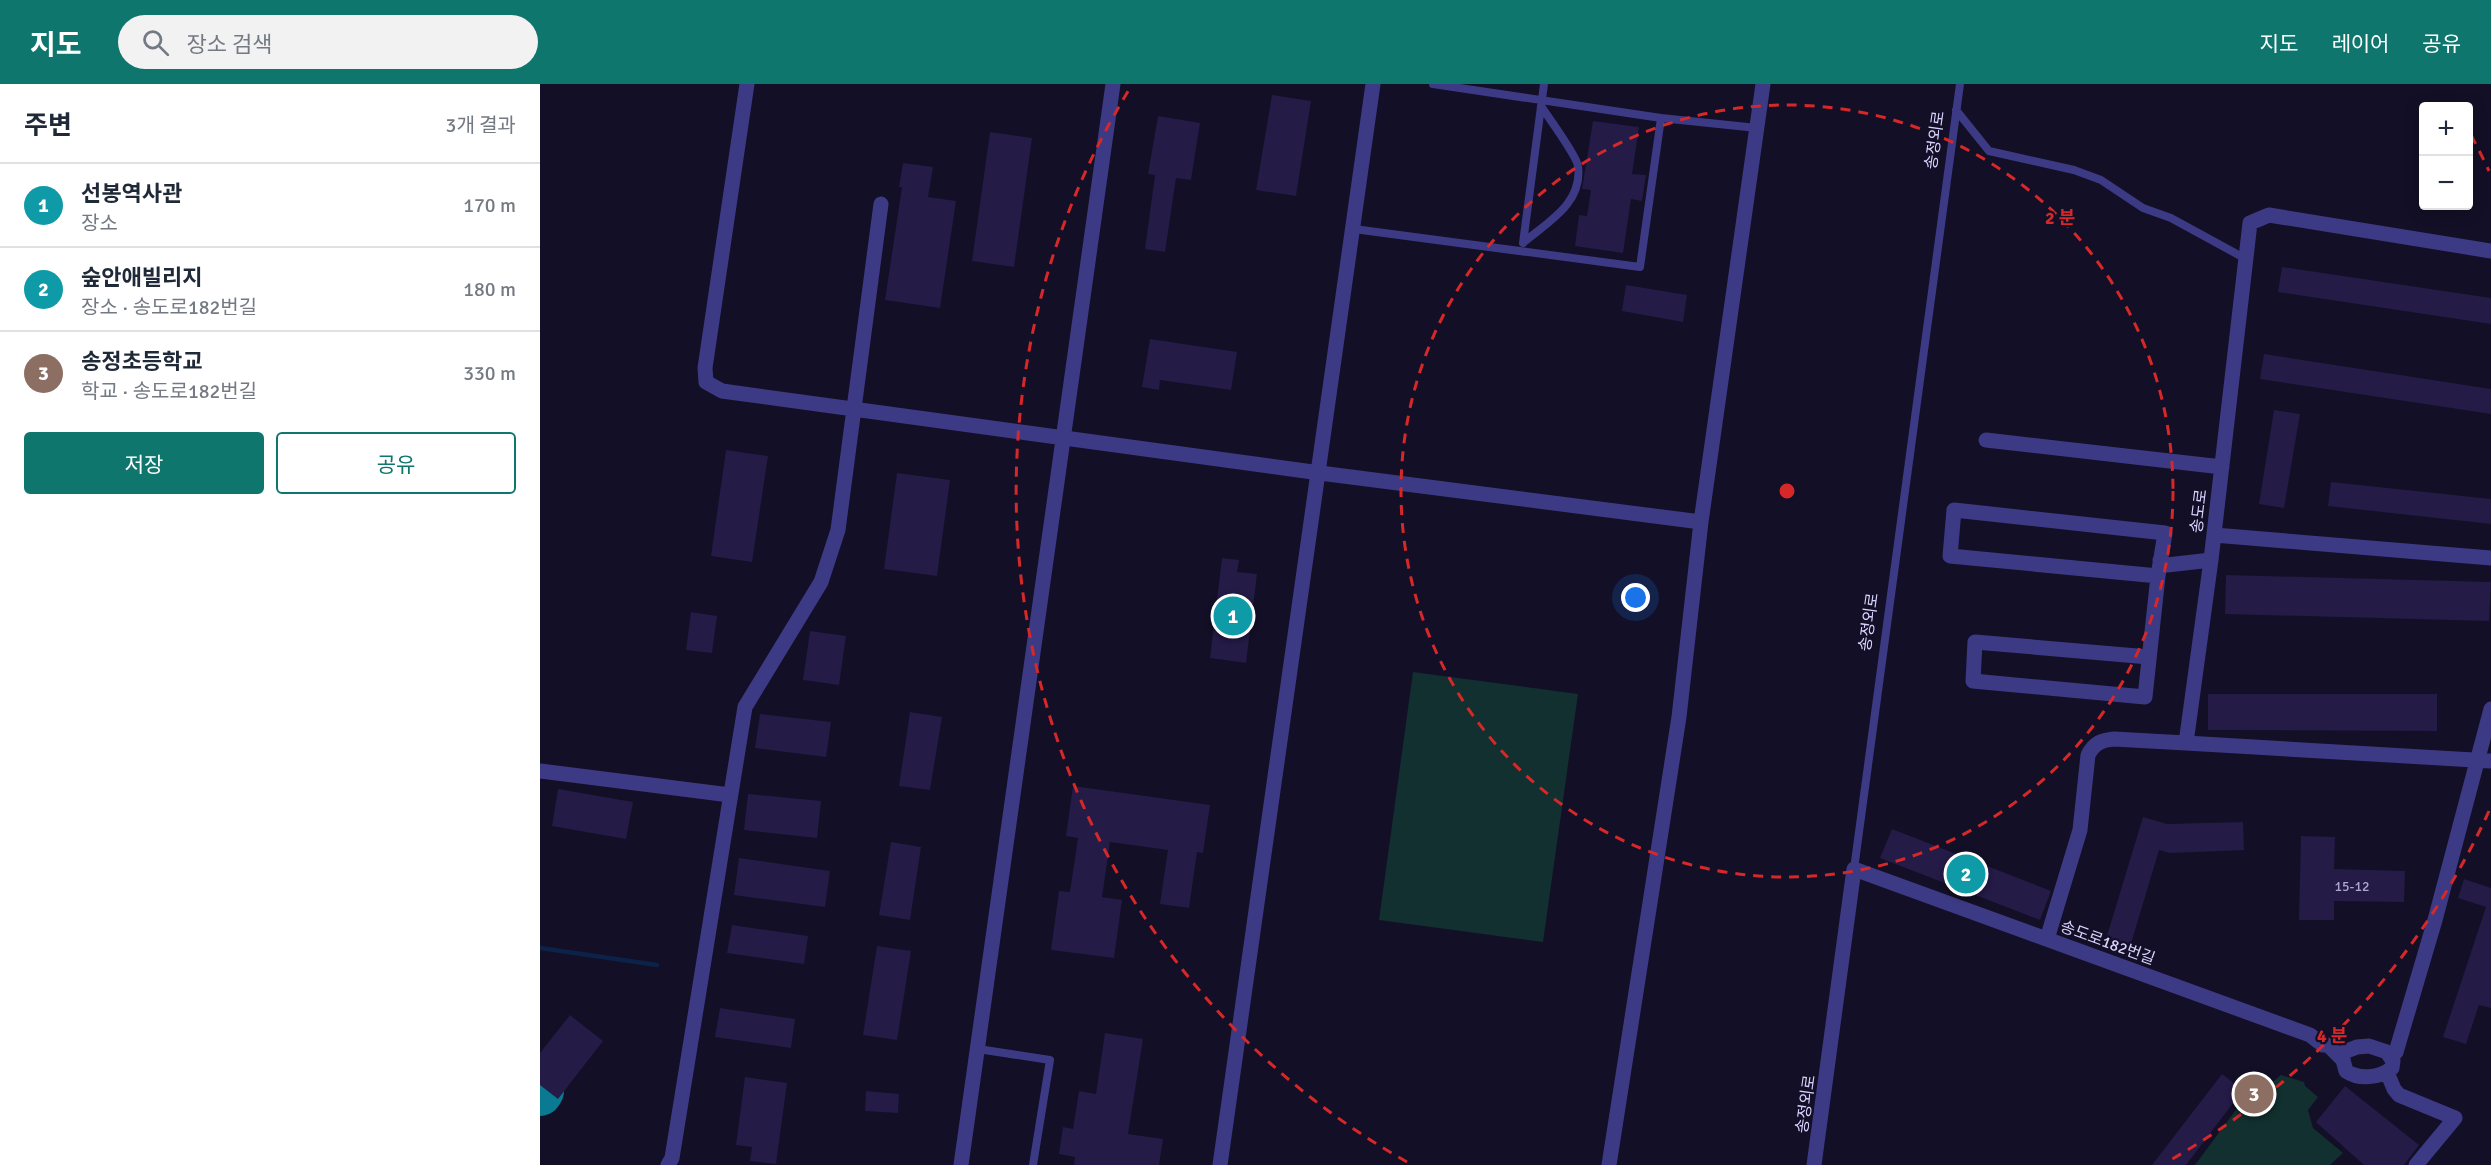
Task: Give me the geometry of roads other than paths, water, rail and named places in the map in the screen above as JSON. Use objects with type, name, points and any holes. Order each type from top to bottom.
[{"type":"street","points":[[747,84],[708,342],[706,382],[722,391],[1320,473],[1701,522]]},
{"type":"street","points":[[961,1165],[1113,84]]},
{"type":"street","points":[[1220,1165],[1320,473],[1373,84]]},
{"type":"street","points":[[1609,1165],[1679,717],[1701,522],[1763,84]]},
{"type":"street","points":[[668,1165],[672,1158],[745,707],[763,673],[821,582],[838,530],[881,204]]},
{"type":"street","name":"송도로","points":[[2186,743],[2211,560],[2250,224],[2268,215],[2491,251]]},
{"type":"street","points":[[1986,440],[2222,467]]},
{"type":"street","points":[[2149,657],[1975,642],[1973,681],[2145,697],[2165,533],[1954,510],[1950,556],[2158,576]]},
{"type":"street","points":[[2214,535],[2491,558]]},
{"type":"street","points":[[2160,560],[2167,565],[2211,560]]},
{"type":"street","points":[[2416,1165],[2455,1118],[2399,1095],[2394,1089],[2389,1065],[2387,1052],[2378,1048],[2363,1047],[2344,1052],[2343,1060],[2346,1071],[2358,1076],[2373,1076],[2389,1065],[2396,1052],[2485,761],[2491,709]]},
{"type":"street","points":[[2047,939],[2080,830],[2092,748],[2104,740],[2485,761]]},
{"type":"street","points":[[540,771],[730,795]]},
{"type":"street","name":"송도로182번길","points":[[1854,868],[2310,1035],[2323,1045],[2328,1045],[2343,1060]]},
{"type":"street","name":"송정외로","points":[[1814,1165],[1854,868]]},
{"type":"lane","points":[[1433,84],[1542,103],[1757,128]]},
{"type":"lane","points":[[1522,252],[1544,84]]},
{"type":"lane","name":"송정외로","points":[[1854,868],[1960,84]]},
{"type":"lane","points":[[1524,242],[1566,207],[1575,194],[1579,165],[1542,103]]},
{"type":"lane","points":[[1956,110],[1989,151],[2074,170],[2101,180],[2144,208],[2171,218],[2246,259]]},
{"type":"lane","points":[[1354,229],[1640,267],[1661,118]]},
{"type":"lane","points":[[978,1049],[1050,1060],[1033,1165]]},
{"type":"waterway","points":[[540,948],[657,965]]},
{"type":"place","name":"선봉역사관","points":[[1233,616]]},
{"type":"place","name":"숲안애빌리지","points":[[1966,874]]},
{"type":"place","name":"송정초등학교","points":[[2254,1094]]}]
